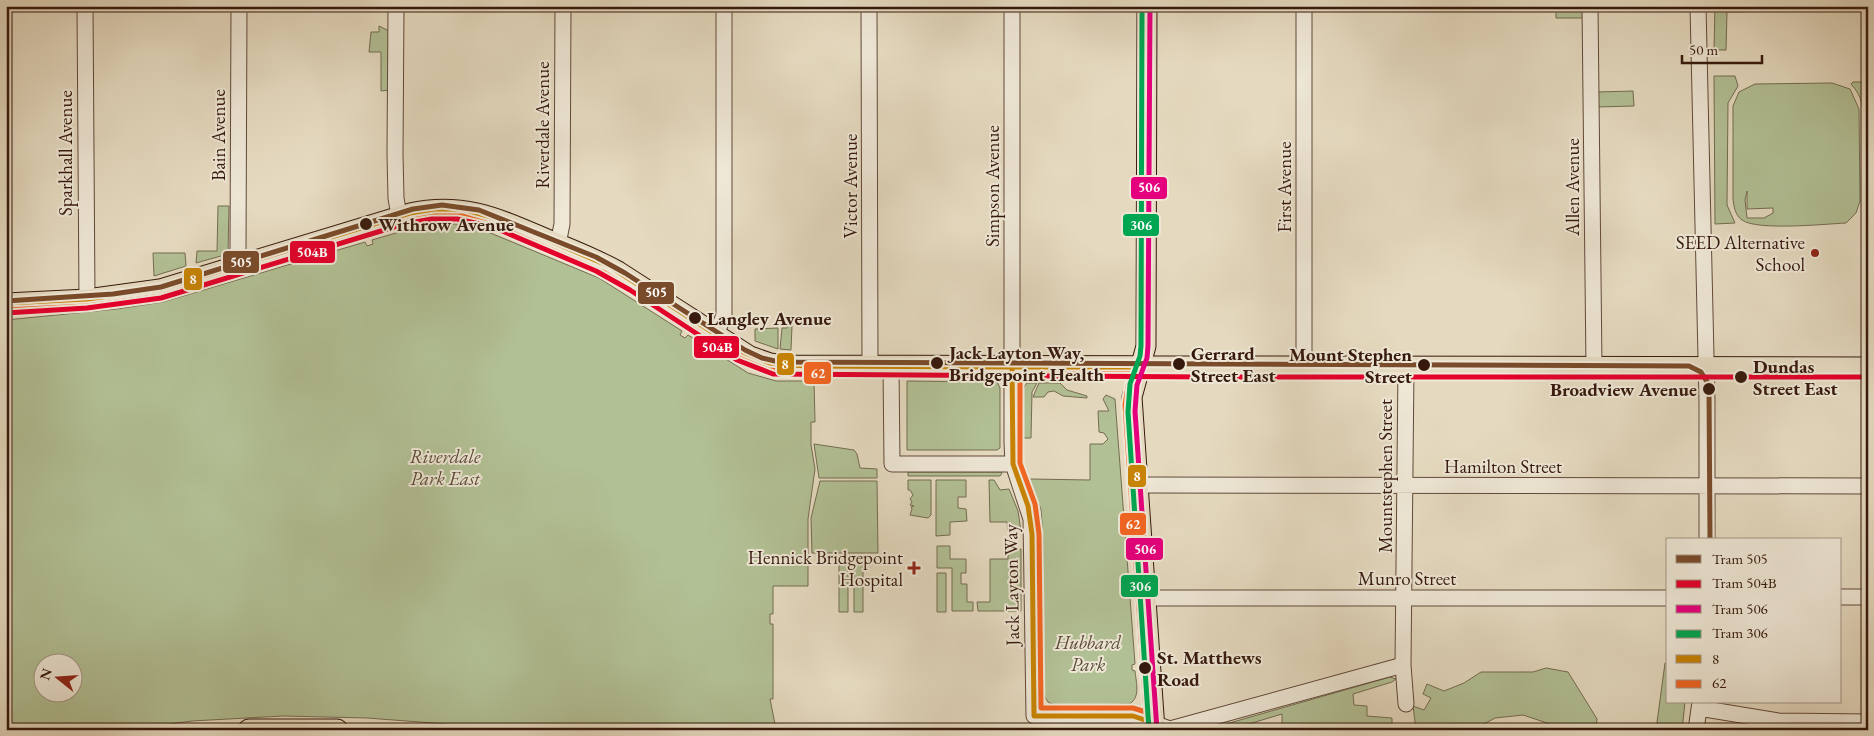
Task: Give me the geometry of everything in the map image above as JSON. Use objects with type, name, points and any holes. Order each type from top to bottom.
[{"type":"highway","points":[[249,730],[337,730]]},
{"type":"main road","points":[[1148,6],[1146,346],[1132,397],[1155,726]]},
{"type":"main road","points":[[6,303],[87,299],[160,288],[399,216],[427,210],[463,209],[490,216],[618,271],[750,356],[770,363],[785,365],[1868,367]]},
{"type":"street","name":"Sparkhall Avenue","points":[[85,6],[87,299]]},
{"type":"street","name":"Bain Avenue","points":[[239,6],[238,250],[241,264]]},
{"type":"street","points":[[396,6],[395,163],[396,198],[399,216]]},
{"type":"street","name":"Riverdale Avenue","points":[[558,244],[562,224],[563,6]]},
{"type":"street","points":[[716,335],[724,315],[724,6]]},
{"type":"street","name":"Victor Avenue","points":[[869,6],[870,366]]},
{"type":"street","name":"Simpson Avenue","points":[[1012,6],[1012,366]]},
{"type":"street","name":"First Avenue","points":[[1304,6],[1304,367]]},
{"type":"street","name":"Allen Avenue","points":[[1590,6],[1594,367]]},
{"type":"street","points":[[1698,6],[1707,538]]},
{"type":"street","points":[[891,366],[892,464],[1013,464]]},
{"type":"street","name":"Jack Layton Way","points":[[1012,366],[1013,464],[1031,519],[1034,716],[1133,716],[1155,726]]},
{"type":"street","name":"Mountstephen Street","points":[[1406,367],[1403,665],[1406,704]]},
{"type":"street","name":"Hamilton Street","points":[[1138,485],[1222,483],[1405,486],[1868,486]]},
{"type":"street","points":[[1842,597],[1868,596]]},
{"type":"street","name":"Munro Street","points":[[1145,598],[1666,598]]},
{"type":"street","points":[[1155,726],[1170,729],[1182,727],[1403,665]]},
{"type":"street","points":[[1696,730],[1699,705],[1778,721],[1868,722]]},
{"type":"green space","points":[[1556,6],[1583,6],[1583,18],[1556,18]]},
{"type":"green space","points":[[1715,6],[1749,6],[1745,12],[1727,12],[1726,50],[1714,50]]},
{"type":"green space","points":[[379,26],[389,31],[389,90],[381,91],[381,52],[369,52],[371,32],[379,32]]},
{"type":"green space","points":[[1714,76],[1735,76],[1738,86],[1728,103],[1727,205],[1735,223],[1715,224]]},
{"type":"green space","points":[[1853,82],[1868,82],[1868,126],[1864,125],[1862,103],[1851,84]]},
{"type":"green space","points":[[1832,83],[1850,89],[1859,109],[1860,201],[1856,213],[1846,223],[1776,226],[1750,223],[1738,216],[1734,208],[1733,199],[1733,106],[1739,92],[1755,84]],"holes":[[[1747,191],[1747,209],[1773,208],[1773,213],[1764,218],[1747,218],[1745,200]]]},
{"type":"green space","points":[[1633,91],[1634,106],[1597,107],[1597,92]]},
{"type":"green space","points":[[218,206],[229,206],[228,254],[196,263],[197,251],[217,251]]},
{"type":"green space","name":"Riverdale Park East","points":[[435,224],[460,224],[476,227],[599,278],[682,331],[680,335],[685,338],[688,335],[748,373],[776,381],[814,381],[815,422],[811,422],[811,445],[815,469],[808,519],[808,586],[773,586],[773,614],[770,614],[770,624],[773,624],[773,699],[770,699],[775,724],[966,730],[524,730],[367,718],[283,716],[192,721],[126,730],[6,730],[6,320],[117,309],[163,302],[365,242],[367,246],[373,244],[372,240],[413,228]]},
{"type":"green space","points":[[153,253],[185,253],[186,266],[154,276]]},
{"type":"green space","points":[[787,324],[792,326],[791,350],[780,349],[782,328],[787,328]]},
{"type":"green space","points":[[778,328],[778,349],[755,341],[755,329]]},
{"type":"green space","points":[[907,381],[997,382],[1000,388],[1000,448],[997,450],[907,450]]},
{"type":"green space","points":[[1027,383],[1037,383],[1032,392],[1031,438],[1023,438],[1023,388]]},
{"type":"green space","points":[[1039,383],[1060,383],[1067,390],[1087,396],[1087,398],[1063,396],[1054,391],[1048,392],[1044,397],[1033,397]]},
{"type":"green space","name":"Hubbard Park","points":[[1106,395],[1115,399],[1135,664],[1132,665],[1132,670],[1135,671],[1136,694],[1133,701],[1129,704],[1056,706],[1048,702],[1043,694],[1043,539],[1041,510],[1030,479],[1090,480],[1090,444],[1103,444],[1108,439],[1104,433],[1099,432],[1098,411],[1109,411],[1103,399]]},
{"type":"green space","points":[[814,444],[854,450],[857,454],[860,468],[877,469],[877,478],[819,478]]},
{"type":"green space","points":[[908,472],[1002,473],[1000,476],[908,476]]},
{"type":"green space","points":[[908,480],[931,480],[931,515],[928,518],[910,515],[911,507],[914,506],[910,505],[912,502],[910,499],[913,495],[908,490]]},
{"type":"green space","points":[[936,480],[966,480],[966,497],[958,497],[958,508],[966,509],[967,521],[950,522],[950,535],[936,536]]},
{"type":"green space","points":[[989,480],[994,480],[1000,490],[1009,489],[1018,511],[1021,531],[1008,531],[1007,522],[990,522]]},
{"type":"green space","points":[[820,481],[877,481],[878,553],[812,553],[811,518]]},
{"type":"green space","points":[[937,546],[950,546],[950,559],[966,559],[966,573],[961,573],[961,584],[967,584],[967,602],[973,602],[973,611],[952,611],[952,568],[937,568]]},
{"type":"green space","points":[[1021,549],[1021,611],[978,611],[977,602],[990,602],[990,559],[1008,559],[1008,550]]},
{"type":"green space","points":[[839,565],[848,565],[848,612],[839,612]]},
{"type":"green space","points":[[854,565],[863,565],[863,612],[854,612]]},
{"type":"green space","points":[[937,573],[946,573],[946,612],[937,612]]},
{"type":"green space","points":[[1666,663],[1666,704],[1685,704],[1682,730],[1656,730]]},
{"type":"green space","points":[[1546,668],[1568,672],[1597,719],[1596,730],[1561,730],[1559,727],[1523,715],[1495,718],[1473,730],[1416,730],[1413,706],[1424,710],[1431,698],[1423,694],[1427,684],[1444,691],[1464,683],[1481,672],[1533,672]]},
{"type":"green space","points":[[1390,677],[1396,679],[1392,682],[1353,694],[1354,705],[1367,706],[1367,716],[1392,718],[1392,730],[1282,730],[1282,714],[1229,730],[1205,730]]},
{"type":"tram line","name":"306","points":[[1142,6],[1141,346],[1140,356],[1130,384],[1128,412],[1149,730]]},
{"type":"tram line","name":"506","points":[[1150,6],[1148,346],[1147,358],[1137,385],[1135,411],[1157,730]]},
{"type":"tram line","name":"505","points":[[6,301],[113,294],[161,287],[413,209],[442,205],[479,210],[596,257],[625,273],[745,350],[762,358],[779,362],[1689,366],[1701,372],[1709,385],[1710,538]]},
{"type":"tram line","name":"504B","points":[[6,313],[87,308],[161,298],[404,224],[432,219],[457,219],[493,227],[596,271],[630,290],[737,360],[773,374],[1210,377],[1868,377]]},
{"type":"transit line","name":"8","points":[[6,303],[87,299],[160,289],[410,213],[434,209],[463,209],[502,220],[609,266],[743,352],[770,363],[805,366],[1012,367]]},
{"type":"transit line","name":"62","points":[[6,310],[87,306],[162,296],[412,220],[435,216],[462,216],[499,227],[605,273],[739,358],[768,370],[805,373],[1005,374]]},
{"type":"transit line","name":"8","points":[[1012,367],[1141,367],[1134,385],[1132,404],[1154,723],[1133,716],[1034,716],[1032,534],[1028,506],[1013,464],[1012,367]]},
{"type":"transit line","name":"62","points":[[1020,374],[1130,374],[1125,405],[1146,712],[1133,708],[1041,708],[1039,534],[1035,504],[1020,463],[1020,374]]},
{"type":"place","name":"Withrow Avenue","points":[[366,224]]},
{"type":"place","name":"SEED Alternative School","points":[[1815,253]]},
{"type":"place","name":"Langley Avenue","points":[[695,318]]},
{"type":"place","name":"Jack Layton Way, Bridgepoint Health","points":[[937,363]]},
{"type":"place","name":"Gerrard Street East","points":[[1179,364]]},
{"type":"place","name":"Mount Stephen Street","points":[[1424,365]]},
{"type":"place","name":"Dundas Street East","points":[[1741,377]]},
{"type":"place","name":"Broadview Avenue","points":[[1709,389]]},
{"type":"place","name":"Hennick Bridgepoint Hospital","points":[[914,568]]},
{"type":"place","name":"St. Matthews Road","points":[[1145,668]]}]
